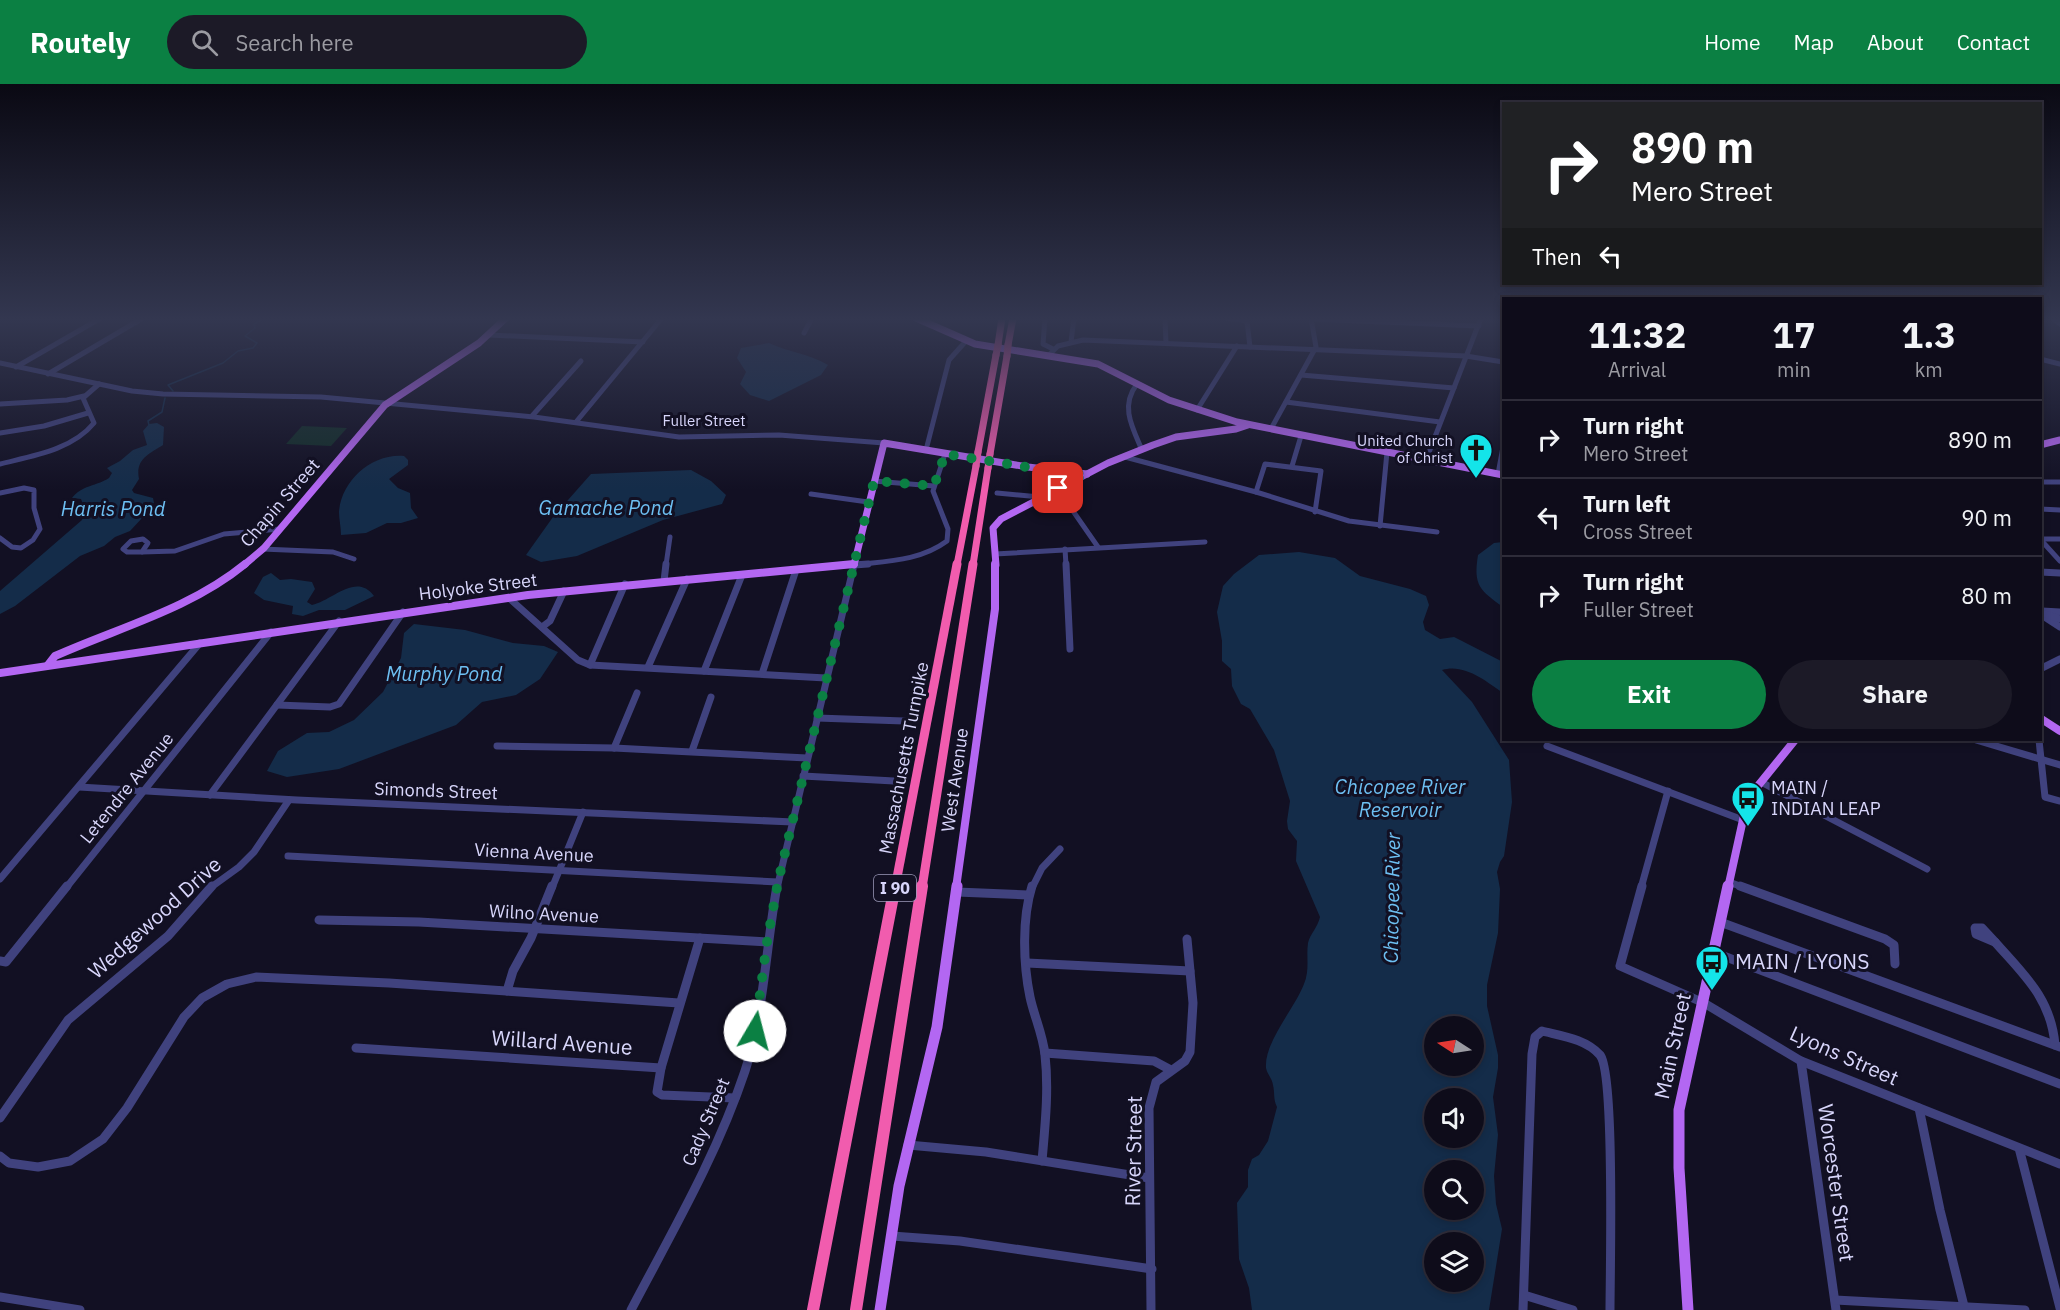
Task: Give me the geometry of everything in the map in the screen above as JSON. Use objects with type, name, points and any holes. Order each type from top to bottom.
[{"type":"highway","name":"Massachusetts Turnpike","points":[[813,1310],[992,375]]},
{"type":"highway","name":"Massachusetts Turnpike","points":[[856,1310],[1004,375]]},
{"type":"main road","name":"Chapin Street","points":[[48,665],[55,656],[146,622],[182,604],[247,562],[280,529],[385,405],[429,375]]},
{"type":"main road","points":[[1120,375],[1169,400],[1248,425],[1500,474]]},
{"type":"main road","name":"West Avenue","points":[[880,1310],[908,1145],[937,1027],[957,892],[995,609],[993,528],[996,523],[1040,497],[1142,450],[1178,436],[1201,432],[1241,430],[1248,425]]},
{"type":"main road","points":[[2042,444],[2060,440]]},
{"type":"main road","name":"Fuller Street","points":[[884,443],[1052,471],[1087,474]]},
{"type":"main road","name":"Cady Street","points":[[854,565],[884,443]]},
{"type":"main road","name":"Holyoke Street","points":[[0,673],[339,621],[564,591],[854,565]]},
{"type":"main road","points":[[2042,719],[2060,731]]},
{"type":"main road","name":"Main Street","points":[[1688,1310],[1679,1168],[1679,1110],[1748,799],[1794,741]]},
{"type":"street","name":"Fuller Street","points":[[54,375],[169,395],[306,396],[385,405],[532,416],[679,437],[779,435],[884,443]]},
{"type":"street","points":[[532,416],[568,375]]},
{"type":"street","points":[[576,422],[615,375]]},
{"type":"street","points":[[926,450],[945,375]]},
{"type":"street","points":[[1197,410],[1219,375]]},
{"type":"street","points":[[1272,427],[1301,375]]},
{"type":"street","points":[[1304,375],[1454,388]]},
{"type":"street","points":[[1426,460],[1459,375]]},
{"type":"street","points":[[0,404],[67,400],[84,396],[99,384]]},
{"type":"street","points":[[1137,384],[1128,395],[1126,408],[1142,450]]},
{"type":"street","points":[[0,464],[57,447],[82,436],[94,424],[84,407],[84,396]]},
{"type":"street","points":[[1286,402],[1440,422]]},
{"type":"street","points":[[0,434],[44,426],[88,413]]},
{"type":"street","points":[[1292,466],[1301,436]]},
{"type":"street","points":[[1380,526],[1387,452]]},
{"type":"street","points":[[874,481],[934,486],[945,454]]},
{"type":"street","points":[[1500,474],[1502,456]]},
{"type":"street","points":[[1125,457],[1256,492],[1348,521],[1437,532]]},
{"type":"street","points":[[1256,492],[1265,464],[1321,471],[1315,512]]},
{"type":"street","points":[[2042,482],[2060,482]]},
{"type":"street","name":"Holyoke Street","points":[[854,565],[931,553],[947,541],[948,530],[933,491],[934,486]]},
{"type":"street","points":[[0,493],[24,488],[34,490],[34,508],[40,529],[32,542],[18,548],[14,548],[0,538]]},
{"type":"street","points":[[1058,488],[1098,547]]},
{"type":"street","points":[[997,493],[1040,497]]},
{"type":"street","points":[[811,494],[868,502]]},
{"type":"street","points":[[2042,509],[2060,510]]},
{"type":"street","points":[[142,552],[175,551],[237,532],[280,529]]},
{"type":"street","points":[[664,581],[670,537]]},
{"type":"street","points":[[2042,539],[2060,539]]},
{"type":"street","points":[[2042,541],[2060,561]]},
{"type":"street","points":[[995,554],[1205,542]]},
{"type":"street","points":[[262,549],[333,552],[354,559]]},
{"type":"street","points":[[1065,549],[1070,649]]},
{"type":"street","name":"Cady Street","points":[[631,1310],[695,1189],[735,1098],[751,1051],[778,882],[854,565]]},
{"type":"street","points":[[762,674],[796,570]]},
{"type":"street","points":[[2042,572],[2060,573]]},
{"type":"street","points":[[704,671],[742,575]]},
{"type":"street","points":[[648,667],[687,579]]},
{"type":"street","points":[[590,665],[625,584]]},
{"type":"street","points":[[542,627],[550,621],[564,591]]},
{"type":"street","points":[[509,598],[517,608],[578,660],[590,665],[826,678]]},
{"type":"street","points":[[277,705],[330,707],[339,704],[403,612]]},
{"type":"street","points":[[2042,613],[2060,612]]},
{"type":"street","points":[[2042,614],[2060,619]]},
{"type":"street","points":[[2042,614],[2060,627]]},
{"type":"street","points":[[210,795],[339,621]]},
{"type":"street","name":"Letendre Avenue","points":[[3,962],[271,632]]},
{"type":"street","points":[[0,879],[200,643]]},
{"type":"street","points":[[2042,668],[2060,659]]},
{"type":"street","points":[[614,748],[637,693]]},
{"type":"street","points":[[692,751],[711,697]]},
{"type":"street","points":[[817,718],[904,721]]},
{"type":"street","points":[[1979,741],[2060,765]]},
{"type":"street","points":[[2038,741],[2045,797],[2060,801]]},
{"type":"street","points":[[497,746],[692,751],[807,758]]},
{"type":"street","points":[[1547,746],[1743,820]]},
{"type":"street","points":[[803,776],[894,781]]},
{"type":"street","points":[[1761,782],[1927,869]]},
{"type":"street","name":"Simonds Street","points":[[79,787],[289,800],[793,822]]},
{"type":"street","name":"Lyons Street","points":[[1668,791],[1620,966],[1704,1003],[1801,1061],[2060,1164]]},
{"type":"street","name":"Wedgewood Drive","points":[[0,1118],[68,1020],[168,936],[211,887],[247,860],[289,800]]},
{"type":"street","points":[[507,991],[513,971],[535,929],[583,812]]},
{"type":"street","points":[[1042,1161],[1047,1106],[1045,1053],[1029,995],[1028,896],[1034,879],[1046,862],[1060,849]]},
{"type":"street","name":"Vienna Avenue","points":[[288,856],[778,882]]},
{"type":"street","points":[[1729,882],[1885,939],[1894,945],[1895,964]]},
{"type":"street","points":[[957,892],[1028,896]]},
{"type":"street","name":"Wilno Avenue","points":[[319,920],[419,922],[767,942]]},
{"type":"street","points":[[1720,922],[2057,1046]]},
{"type":"street","points":[[700,938],[679,1003],[661,1068],[657,1092],[662,1095],[735,1098]]},
{"type":"street","name":"River Street","points":[[1151,1310],[1149,1178],[1151,1093],[1156,1081],[1169,1070],[1186,1061],[1193,1047],[1187,939]]},
{"type":"street","points":[[1995,942],[2048,1010],[2057,1046]]},
{"type":"street","points":[[1713,952],[2060,1084]]},
{"type":"street","points":[[1027,963],[1190,971]]},
{"type":"street","points":[[0,1156],[9,1163],[38,1167],[70,1161],[103,1139],[127,1108],[184,1017],[202,998],[227,984],[256,977],[679,1003]]},
{"type":"street","points":[[1523,1310],[1532,1054],[1538,1033],[1547,1031],[1589,1044],[1598,1052],[1605,1068],[1609,1106],[1610,1310]]},
{"type":"street","name":"Willard Avenue","points":[[356,1048],[661,1068]]},
{"type":"street","points":[[1045,1053],[1154,1061],[1169,1070]]},
{"type":"street","name":"Worcester Street","points":[[1801,1061],[1835,1305]]},
{"type":"street","points":[[1919,1108],[1940,1209],[1964,1306]]},
{"type":"street","points":[[908,1145],[986,1152],[1149,1178]]},
{"type":"street","points":[[2019,1148],[2060,1308]]},
{"type":"street","points":[[892,1236],[960,1241],[1152,1269]]},
{"type":"street","points":[[1524,1295],[1573,1310]]},
{"type":"street","points":[[0,1298],[80,1310]]},
{"type":"street","points":[[1835,1305],[1964,1306],[2025,1310]]},
{"type":"green space","points":[[302,426],[347,428],[331,446],[286,444]]},
{"type":"water","points":[[744,375],[821,375],[769,401],[750,395],[740,384]]},
{"type":"water","name":"Harris Pond","points":[[157,423],[164,427],[163,445],[148,454],[141,462],[138,472],[139,479],[132,490],[134,493],[153,498],[154,503],[145,508],[143,517],[130,531],[80,556],[15,606],[0,614],[0,591],[82,520],[85,510],[81,499],[72,498],[85,488],[109,478],[112,473],[107,468],[133,450],[147,445],[143,431],[149,424]]},
{"type":"water","points":[[392,456],[404,456],[408,460],[408,465],[389,479],[398,488],[410,493],[411,508],[418,518],[401,523],[387,523],[366,533],[341,535],[339,512],[341,501],[352,480],[370,464]]},
{"type":"water","name":"Gamache Pond","points":[[691,470],[711,481],[726,495],[722,504],[663,520],[577,556],[541,562],[526,555],[553,517],[591,474]]},
{"type":"water","points":[[1502,542],[1502,606],[1480,586],[1477,574],[1478,555],[1494,543]]},
{"type":"water","name":"Chicopee River Reservoir","points":[[1299,552],[1335,558],[1360,576],[1410,589],[1426,596],[1429,605],[1423,622],[1425,630],[1440,639],[1454,637],[1502,661],[1502,692],[1466,671],[1450,668],[1442,670],[1472,702],[1509,760],[1512,802],[1504,856],[1497,872],[1500,889],[1498,933],[1487,985],[1487,1006],[1498,1055],[1493,1097],[1498,1135],[1494,1176],[1496,1204],[1502,1229],[1489,1310],[1252,1310],[1249,1288],[1239,1259],[1237,1203],[1248,1187],[1248,1170],[1252,1159],[1259,1155],[1268,1141],[1277,1107],[1266,1068],[1267,1058],[1275,1036],[1306,979],[1308,943],[1320,917],[1296,861],[1297,841],[1288,829],[1287,821],[1290,801],[1274,750],[1250,709],[1241,704],[1232,686],[1231,669],[1222,661],[1222,641],[1217,612],[1223,586],[1234,574],[1259,555]]},
{"type":"water","points":[[271,573],[280,580],[312,582],[315,589],[307,602],[312,605],[352,587],[367,589],[374,596],[345,610],[319,610],[303,616],[292,614],[293,606],[264,600],[254,593],[263,577]]},
{"type":"water","name":"Murphy Pond","points":[[414,624],[465,630],[513,643],[544,646],[558,652],[540,679],[516,695],[482,702],[456,725],[339,769],[287,777],[267,771],[278,751],[307,733],[329,732],[354,720],[383,692],[401,658],[404,633]]},
{"type":"waterway","points":[[173,391],[168,385],[192,375]]},
{"type":"waterway","points":[[149,425],[148,421],[162,412],[165,398]]},
{"type":"place","name":"United Church of Christ","points":[[1476,479]]},
{"type":"place","name":"MAIN / INDIAN LEAP","points":[[1748,827]]},
{"type":"place","name":"MAIN / LYONS","points":[[1712,991]]},
{"type":"route","points":[[755,1031],[778,882],[874,481],[934,486],[945,454],[1052,471],[1087,474],[1058,488]]},
{"type":"water label","name":"Chicopee River","points":[[1392,898]]}]
